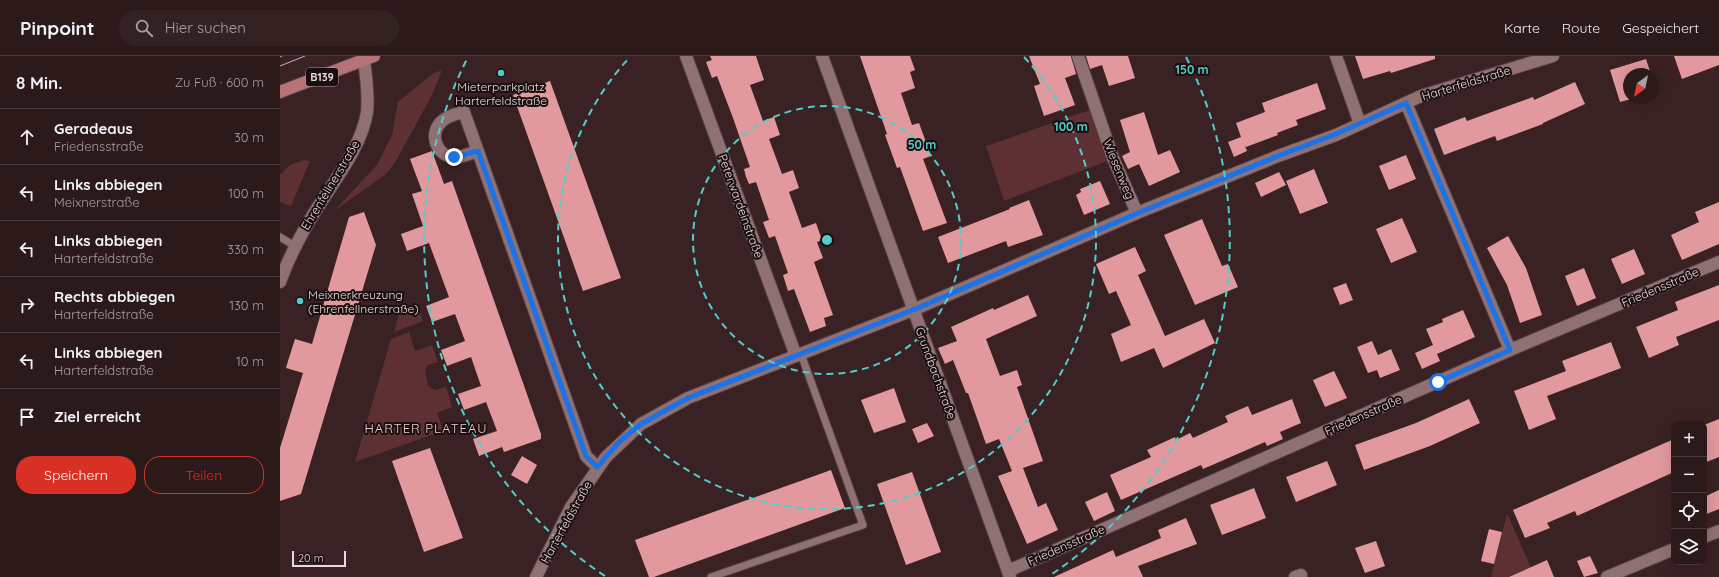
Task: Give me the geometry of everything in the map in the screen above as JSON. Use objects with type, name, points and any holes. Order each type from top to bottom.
[{"type":"main road","name":"B139","points":[[280,92],[369,58]]},
{"type":"street","name":"Peterwardeinstraße","points":[[686,56],[798,355]]},
{"type":"street","name":"Grundbachstraße","points":[[822,56],[1009,574]]},
{"type":"street","name":"Wiesenweg","points":[[1078,56],[1113,158],[1138,213]]},
{"type":"street","points":[[1336,56],[1360,124]]},
{"type":"street","name":"Harterfeldstraße","points":[[536,577],[572,507],[597,467],[620,441],[641,424],[664,410],[688,398],[913,310],[1138,213],[1360,124],[1421,96],[1553,56]]},
{"type":"street","name":"Ehrenfellnerstraße","points":[[280,282],[295,246],[352,153],[364,124],[367,111],[369,58]]},
{"type":"street","points":[[1406,103],[1510,350]]},
{"type":"street","name":"Harterfeldstraße","points":[[478,151],[586,456],[597,467]]},
{"type":"street","name":"Friedensstraße","points":[[1009,574],[1114,523],[1510,350],[1719,262]]},
{"type":"street","points":[[1707,536],[1719,531]]},
{"type":"street","points":[[1607,577],[1671,550]]},
{"type":"lane","points":[[280,237],[295,246]]},
{"type":"lane","points":[[711,577],[863,525],[798,355]]},
{"type":"shaded area","points":[[442,70],[433,93],[396,161],[386,174],[334,211],[377,165],[392,135],[398,102],[432,74]]},
{"type":"shaded area","points":[[1090,110],[1107,161],[1004,201],[986,146]]},
{"type":"shaded area","points":[[304,160],[310,161],[291,206],[280,202],[280,175],[290,165]]},
{"type":"shaded area","points":[[418,306],[423,321],[394,332],[401,307],[402,311]]},
{"type":"shaded area","points":[[409,332],[415,351],[432,345],[438,362],[428,365],[425,370],[428,386],[435,390],[446,387],[452,407],[437,413],[443,431],[355,462],[391,339]]},
{"type":"shaded area","points":[[1507,513],[1535,577],[1491,577]]},
{"type":"building","points":[[710,56],[756,56],[764,80],[750,85],[763,121],[774,117],[780,135],[769,139],[782,174],[793,170],[799,188],[789,192],[802,228],[816,223],[822,240],[817,242],[823,258],[814,262],[833,315],[824,318],[826,326],[810,332],[794,289],[788,291],[783,275],[788,273],[775,236],[769,238],[763,222],[769,220],[756,182],[749,184],[746,177],[744,169],[750,167],[733,118],[717,76],[712,78],[706,62],[712,60]]},
{"type":"building","points":[[860,56],[910,56],[915,70],[910,72],[915,88],[901,93],[912,125],[919,123],[931,156],[923,159],[947,223],[923,231],[900,167],[897,168],[885,135],[887,134]]},
{"type":"building","points":[[1029,56],[1071,56],[1076,74],[1065,78],[1075,105],[1044,116],[1034,86],[1040,84]]},
{"type":"building","points":[[1086,56],[1128,56],[1135,78],[1109,86],[1102,65],[1090,69]]},
{"type":"building","points":[[1355,56],[1435,56],[1435,59],[1391,73],[1390,71],[1363,79]]},
{"type":"building","points":[[1674,56],[1719,56],[1719,65],[1682,79]]},
{"type":"building","points":[[1646,59],[1649,68],[1623,68],[1623,101],[1620,102],[1610,70]]},
{"type":"building","points":[[550,81],[621,278],[583,291],[513,95]]},
{"type":"building","points":[[1575,82],[1585,104],[1543,124],[1497,141],[1495,136],[1444,155],[1434,129],[1465,117],[1467,121],[1533,97],[1534,100]]},
{"type":"building","points":[[1317,83],[1326,109],[1296,120],[1298,125],[1277,133],[1278,135],[1246,147],[1245,146],[1247,151],[1234,157],[1228,142],[1241,137],[1236,123],[1265,112],[1262,103]]},
{"type":"building","points":[[1144,112],[1158,155],[1170,150],[1180,172],[1149,186],[1139,164],[1128,169],[1122,156],[1130,152],[1120,120]]},
{"type":"building","points":[[432,151],[444,184],[452,181],[541,434],[541,439],[504,452],[502,447],[479,456],[473,439],[497,431],[486,402],[464,410],[458,394],[481,386],[471,357],[447,366],[441,350],[465,341],[455,314],[432,322],[426,306],[449,297],[429,243],[407,251],[401,234],[423,226],[412,194],[422,191],[410,159]]},
{"type":"building","points":[[1406,155],[1416,179],[1389,190],[1379,166]]},
{"type":"building","points":[[1314,169],[1328,203],[1300,214],[1286,181]]},
{"type":"building","points":[[1279,172],[1286,185],[1261,197],[1255,183]]},
{"type":"building","points":[[1100,181],[1110,204],[1084,215],[1076,195],[1081,192],[1080,189]]},
{"type":"building","points":[[1029,200],[1043,235],[1008,247],[1006,241],[948,263],[938,237]]},
{"type":"building","points":[[1719,202],[1719,244],[1682,260],[1671,235],[1699,222],[1695,212]]},
{"type":"building","points":[[364,212],[376,245],[301,494],[280,501],[280,448],[303,373],[286,368],[288,361],[295,339],[312,344],[349,217]]},
{"type":"building","points":[[1402,218],[1417,252],[1391,263],[1376,229]]},
{"type":"building","points":[[1202,219],[1222,266],[1228,264],[1238,287],[1195,305],[1164,235]]},
{"type":"building","points":[[1508,236],[1526,268],[1542,315],[1520,323],[1507,285],[1487,248]]},
{"type":"building","points":[[1135,247],[1146,271],[1138,275],[1165,336],[1204,319],[1215,343],[1163,368],[1154,348],[1121,362],[1111,334],[1131,325],[1116,291],[1109,294],[1096,264]]},
{"type":"building","points":[[1634,249],[1645,274],[1622,284],[1611,259]]},
{"type":"building","points":[[1584,268],[1596,298],[1577,306],[1565,276]]},
{"type":"building","points":[[1346,283],[1353,300],[1340,305],[1333,288]]},
{"type":"building","points":[[1719,285],[1719,320],[1676,337],[1679,345],[1649,358],[1636,327],[1678,310],[1675,302]]},
{"type":"building","points":[[1028,295],[1037,316],[986,339],[1000,376],[1017,370],[1022,385],[1017,387],[1043,461],[1023,468],[1038,507],[1046,503],[1058,530],[1027,544],[998,476],[1012,471],[999,439],[986,444],[968,393],[966,393],[953,360],[945,364],[938,348],[957,341],[951,327],[993,308],[994,310]]},
{"type":"building","points":[[1463,310],[1475,337],[1437,354],[1440,361],[1422,369],[1415,353],[1433,345],[1426,329],[1443,322],[1442,319]]},
{"type":"building","points":[[1372,341],[1378,355],[1391,349],[1400,370],[1380,378],[1377,370],[1368,373],[1357,347]]},
{"type":"building","points":[[1611,342],[1621,368],[1547,396],[1556,419],[1529,430],[1514,391],[1566,371],[1562,361]]},
{"type":"building","points":[[1334,371],[1347,398],[1325,407],[1313,380]]},
{"type":"building","points":[[894,388],[906,422],[874,433],[861,400]]},
{"type":"building","points":[[1292,399],[1301,423],[1280,432],[1283,439],[1267,446],[1265,442],[1203,469],[1201,465],[1121,500],[1110,475],[1151,457],[1147,450],[1175,437],[1176,440],[1190,433],[1193,438],[1228,422],[1225,416],[1248,406],[1252,415]]},
{"type":"building","points":[[1469,399],[1480,423],[1430,446],[1364,470],[1355,445],[1416,423]]},
{"type":"building","points":[[1719,419],[1719,457],[1707,462],[1707,457],[1707,424]]},
{"type":"building","points":[[927,423],[934,436],[918,443],[912,429]]},
{"type":"building","points":[[1671,440],[1671,473],[1577,516],[1575,511],[1547,523],[1550,528],[1525,538],[1513,510]]},
{"type":"building","points":[[430,448],[463,538],[424,552],[392,461]]},
{"type":"building","points":[[522,456],[537,465],[527,484],[511,475]]},
{"type":"building","points":[[1327,461],[1337,485],[1296,502],[1286,477]]},
{"type":"building","points":[[831,470],[845,508],[654,577],[649,577],[635,540]]},
{"type":"building","points":[[912,472],[941,552],[906,565],[877,484]]},
{"type":"building","points":[[1254,488],[1266,518],[1222,535],[1210,505]]},
{"type":"building","points":[[1719,490],[1719,509],[1707,514],[1707,496]]},
{"type":"building","points":[[1107,492],[1115,511],[1094,521],[1085,502]]},
{"type":"building","points":[[1186,518],[1197,544],[1138,566],[1143,577],[1054,577],[1113,550],[1116,557],[1161,538],[1158,530]]},
{"type":"building","points":[[1489,529],[1502,532],[1494,564],[1481,561]]},
{"type":"building","points":[[1376,541],[1385,566],[1365,573],[1355,548]]},
{"type":"building","points":[[1590,556],[1598,573],[1584,577],[1577,561]]},
{"type":"building","points":[[1547,560],[1554,577],[1509,577]]},
{"type":"tram line","points":[[280,66],[305,56]]},
{"type":"place","name":"Mieterparkplatz Harterfeldstraße","points":[[501,73]]},
{"type":"place","name":"Meixnerkreuzung (Ehrenfellnerstraße)","points":[[300,301]]},
{"type":"district","name":"HARTER PLATEAU","points":[[426,428]]},
{"type":"route","points":[[454,157],[478,151],[586,456],[597,467],[620,441],[641,424],[688,398],[913,310],[1138,213],[1336,134],[1406,103],[1510,350],[1438,382]]}]
